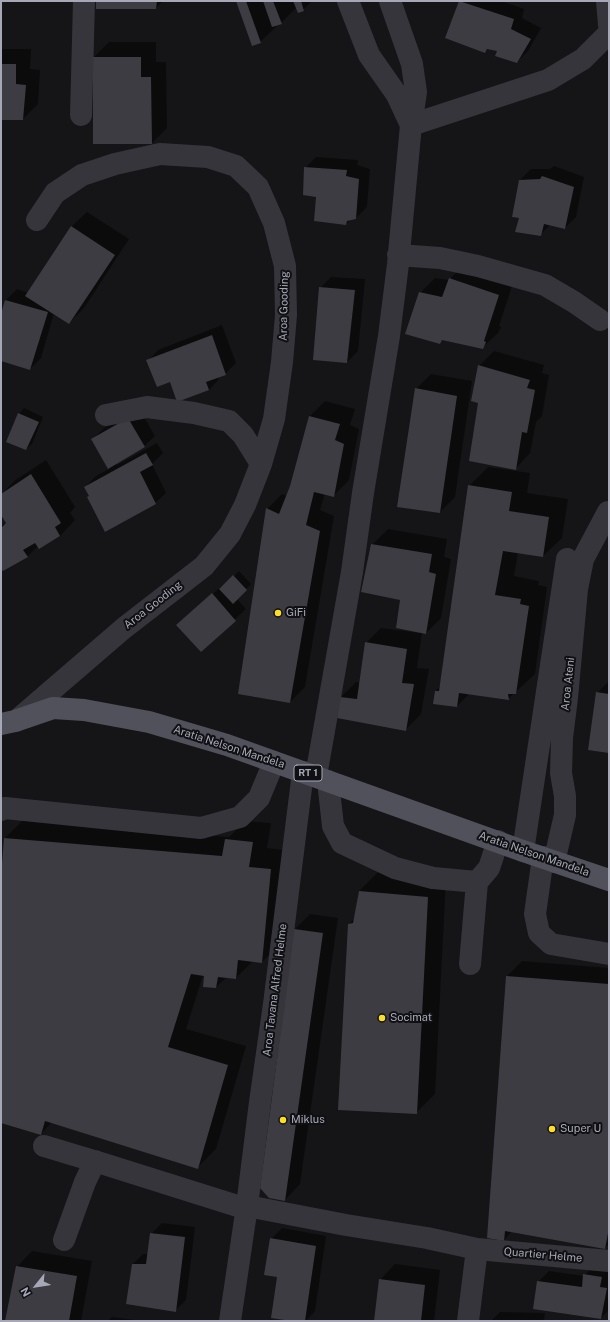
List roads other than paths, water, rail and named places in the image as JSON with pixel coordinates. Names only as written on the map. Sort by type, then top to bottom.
[{"type":"main road","name":"Aratia Nelson Mandela","points":[[8,723],[53,708],[84,710],[150,722],[227,745],[540,857],[609,880]]},
{"type":"street","points":[[81,115],[84,1]]},
{"type":"street","points":[[348,1],[369,55],[396,95],[411,125]]},
{"type":"street","points":[[390,1],[412,64],[416,92],[411,125],[389,336],[363,493],[352,572],[315,776],[333,826],[342,843],[394,868],[433,878],[477,882]]},
{"type":"street","points":[[607,1],[609,25]]},
{"type":"street","points":[[411,125],[548,80],[583,59],[609,33]]},
{"type":"street","name":"Aroa Gooding","points":[[8,723],[124,628],[204,566],[230,534],[245,505],[261,464],[274,419],[282,362],[286,315],[285,266],[274,223],[258,188],[236,166],[208,157],[160,154],[116,164],[82,175],[55,193],[37,220]]},
{"type":"street","points":[[398,255],[440,258],[478,266],[545,285],[574,302],[600,320]]},
{"type":"street","points":[[106,414],[147,407],[194,413],[229,421],[243,435],[261,464]]},
{"type":"street","name":"Aroa Ateni","points":[[540,857],[565,815],[565,796],[561,773],[562,738],[577,589],[583,559],[608,512]]},
{"type":"street","points":[[567,558],[535,914],[539,933],[550,944],[609,954]]},
{"type":"street","points":[[1,810],[5,808],[201,828],[240,817],[258,798],[274,762]]},
{"type":"street","name":"Aroa Tavana Alfred Helme","points":[[230,1321],[247,1208],[274,1004],[315,776]]},
{"type":"street","points":[[470,964],[477,882],[489,868],[498,842]]},
{"type":"street","points":[[44,1146],[247,1208]]},
{"type":"street","points":[[64,1240],[85,1182],[95,1161]]},
{"type":"street","name":"Quartier Helme","points":[[247,1208],[427,1238],[477,1249],[609,1261]]},
{"type":"street","points":[[468,1321],[477,1249]]},
{"type":"place","name":"GiFi","points":[[278,613]]},
{"type":"place","name":"Socimat","points":[[382,1018]]},
{"type":"place","name":"Miklus","points":[[283,1120]]},
{"type":"place","name":"Super U","points":[[552,1129]]}]
